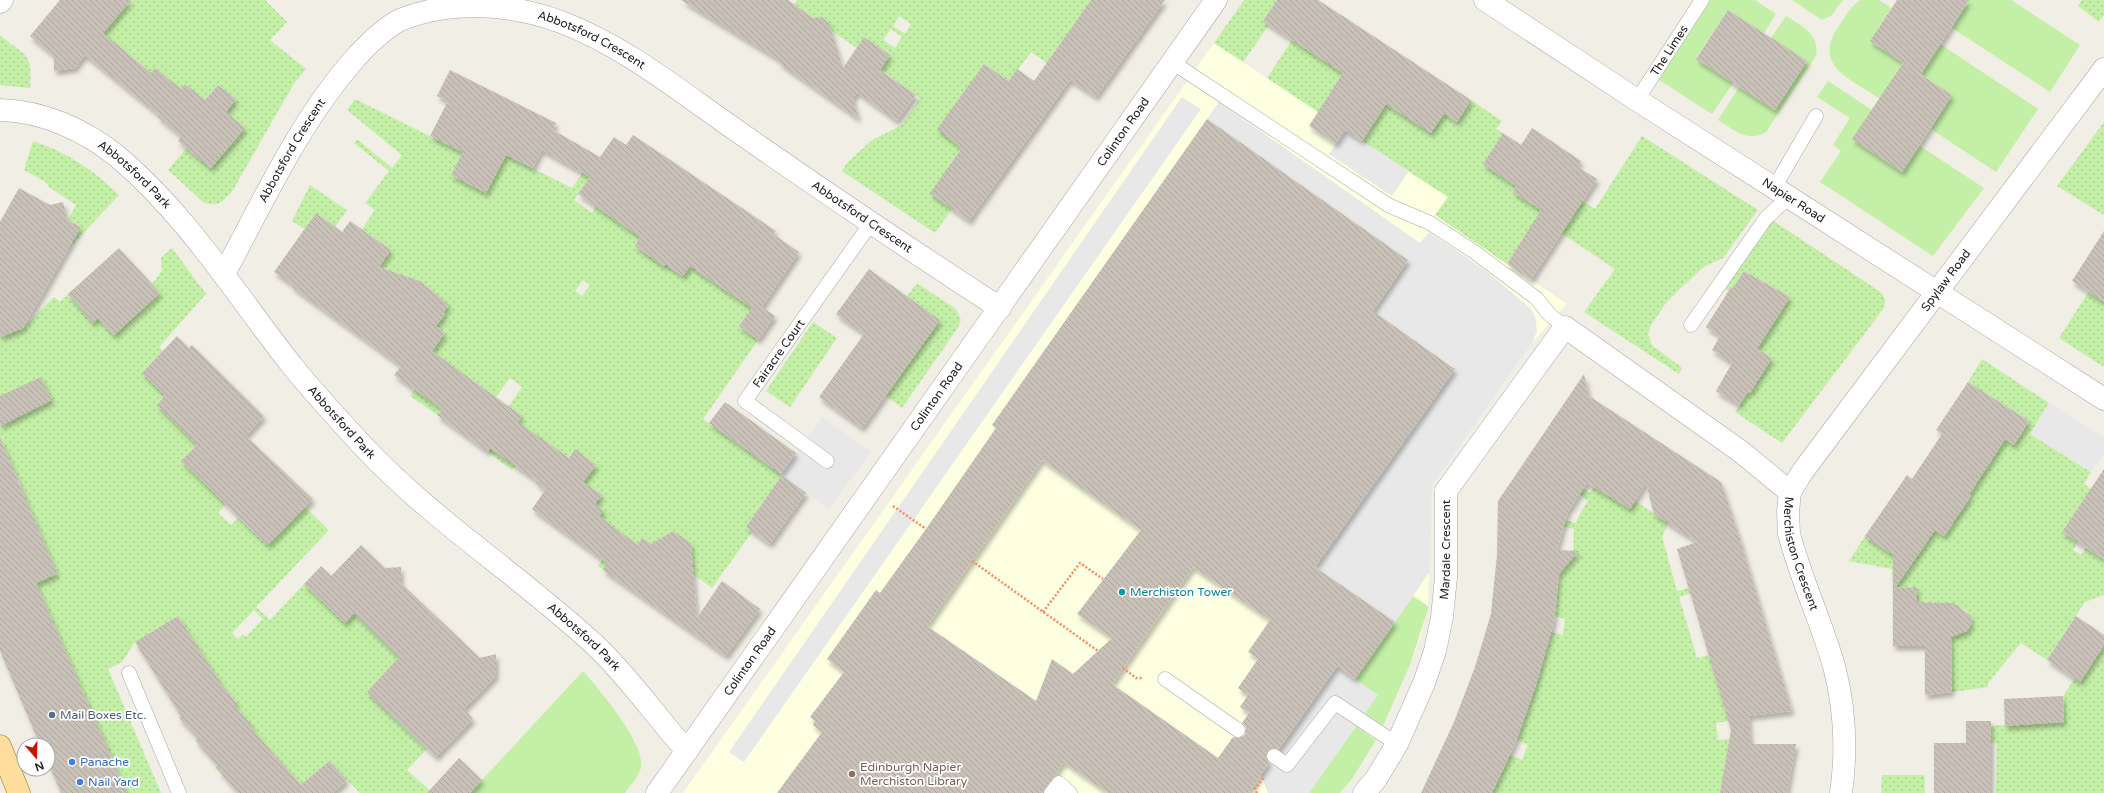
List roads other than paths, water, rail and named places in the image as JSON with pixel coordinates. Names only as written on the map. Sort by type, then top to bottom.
[{"type":"main road","points":[[0,746],[19,793]]},
{"type":"street","name":"Colinton Road","points":[[657,793],[1216,0]]},
{"type":"street","name":"Napier Road","points":[[1485,0],[1637,100],[2104,399]]},
{"type":"street","name":"Abbotsford Crescent","points":[[224,274],[294,143],[330,88],[360,54],[383,32],[398,21],[427,10],[464,3],[517,8],[564,23],[611,46],[871,223],[1000,308]]},
{"type":"street","name":"Spylaw Road","points":[[1790,492],[1803,471],[1938,294],[2104,69]]},
{"type":"street","name":"Abbotsford Park","points":[[0,110],[38,115],[69,126],[99,143],[118,157],[159,196],[224,274],[293,367],[364,447],[405,488],[597,648],[687,751]]},
{"type":"street","name":"Merchiston Crescent","points":[[1565,327],[1740,451],[1790,492],[1788,512],[1789,534],[1834,667],[1842,709],[1845,740],[1841,793]]},
{"type":"street","name":"Mardale Crescent","points":[[1364,793],[1376,779],[1397,744],[1424,683],[1435,651],[1446,577],[1446,491],[1565,327]]},
{"type":"lane","name":"The Limes","points":[[1637,100],[1702,0]]},
{"type":"lane","points":[[1172,62],[1223,98],[1388,205],[1430,224],[1473,251],[1536,298],[1550,315],[1565,327]]},
{"type":"lane","points":[[1691,325],[1766,218],[1781,192],[1816,116]]},
{"type":"lane","name":"Fairacre Court","points":[[827,461],[745,401],[871,223]]},
{"type":"lane","points":[[129,673],[179,793]]},
{"type":"lane","points":[[1165,679],[1238,730]]},
{"type":"lane","points":[[1274,756],[1287,765],[1335,703],[1397,744]]},
{"type":"lane","points":[[1051,793],[1059,783],[1070,793]]},
{"type":"place","name":"Merchiston Tower","points":[[1122,592]]},
{"type":"place","name":"Mail Boxes Etc.","points":[[52,715]]},
{"type":"place","name":"Panache","points":[[72,762]]},
{"type":"place","name":"Edinburgh Napier Merchiston Library","points":[[852,774]]},
{"type":"place","name":"Nail Yard","points":[[80,782]]}]
